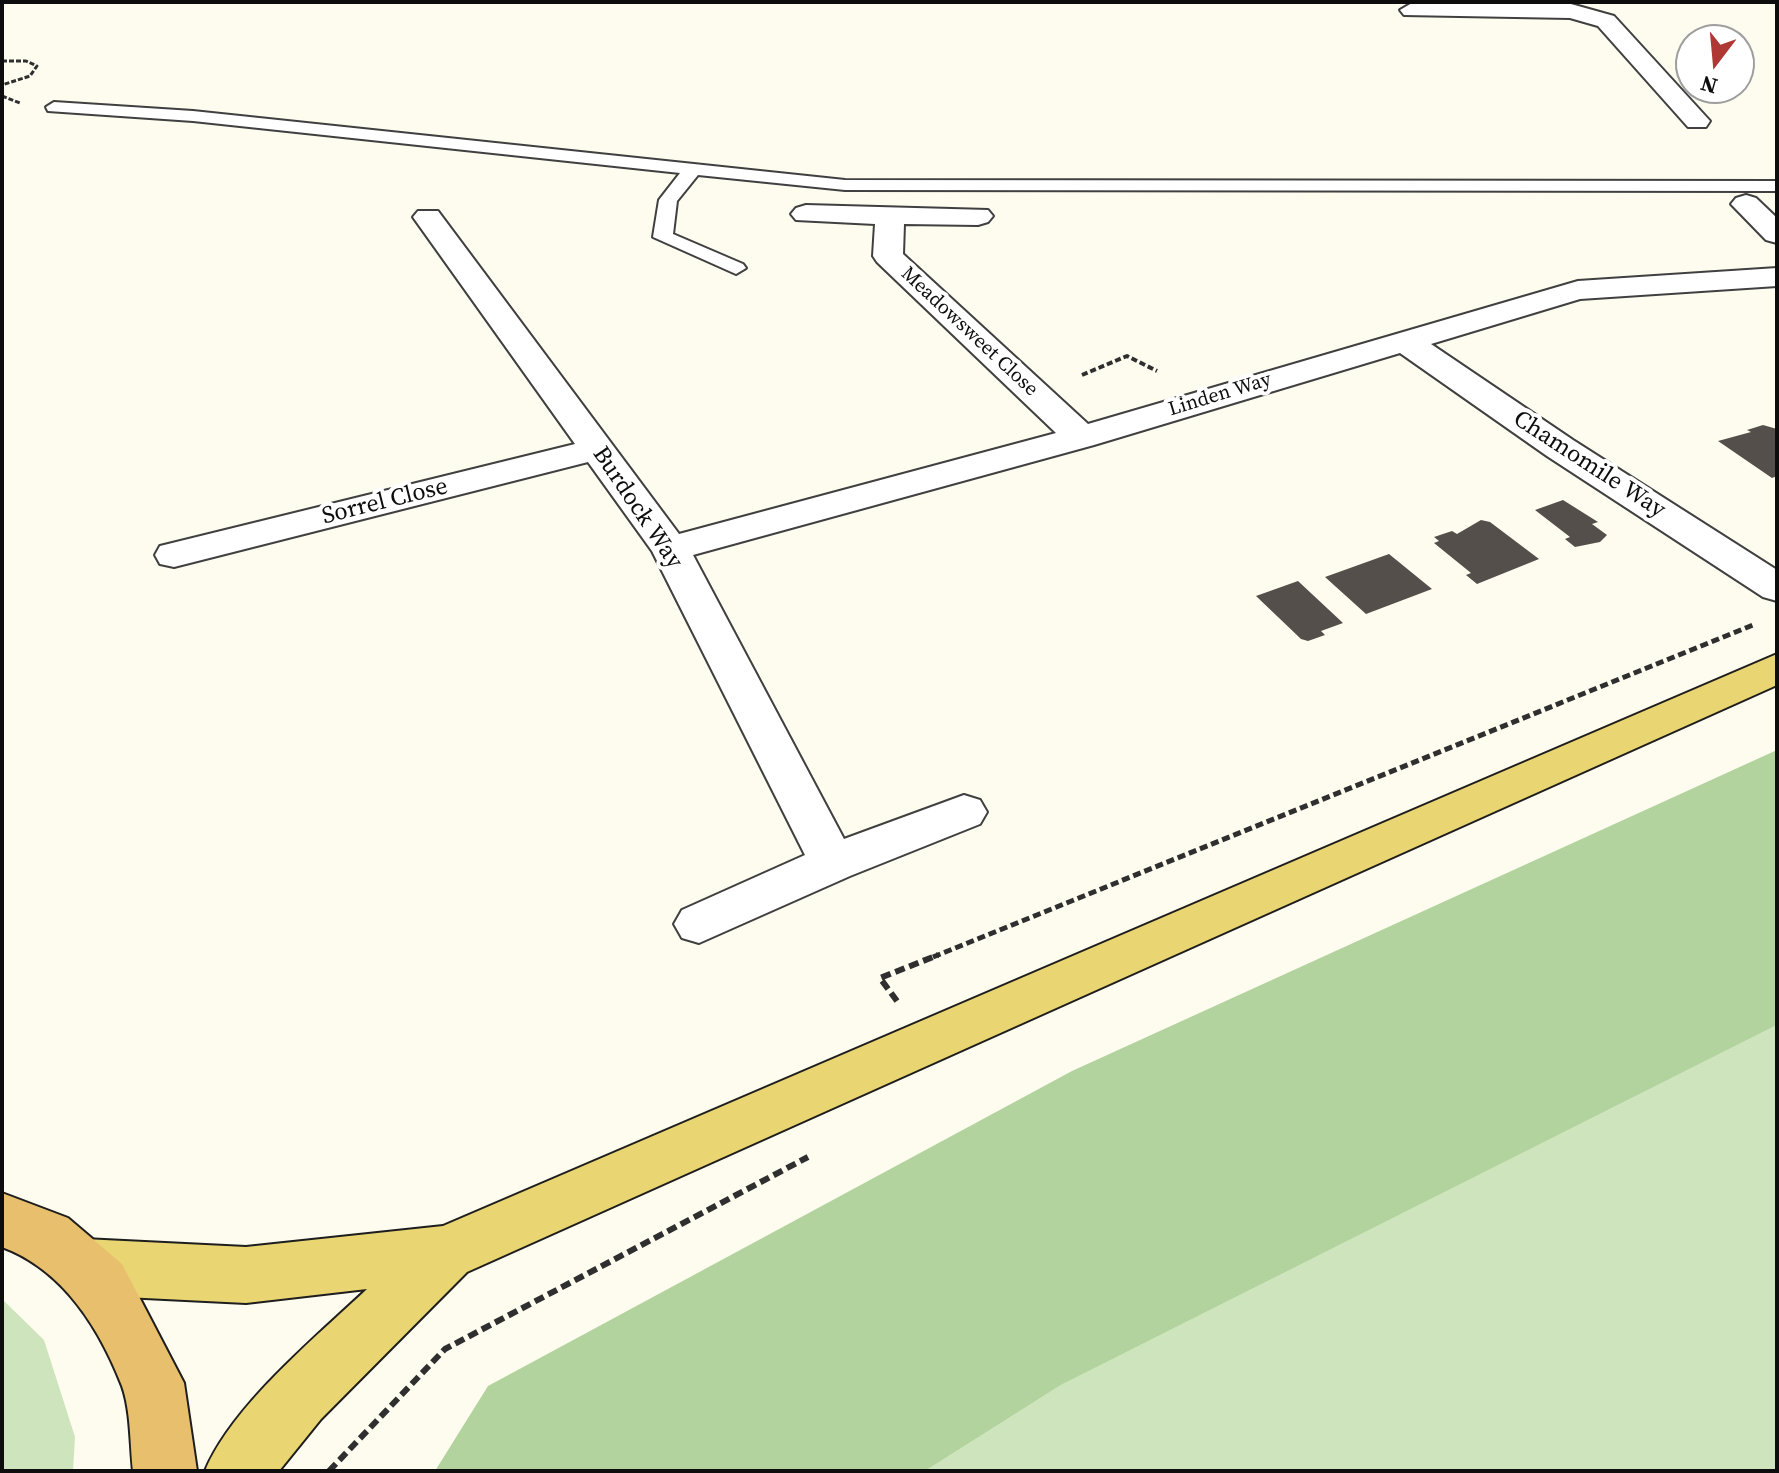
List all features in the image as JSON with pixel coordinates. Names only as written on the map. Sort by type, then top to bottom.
[{"type":"highway","points":[[2,1220],[48,1237],[101,1284],[153,1383],[165,1471]]},
{"type":"main road","points":[[84,1267],[246,1275],[446,1253],[1777,668]]},
{"type":"main road","points":[[237,1471],[299,1397],[446,1253]]},
{"type":"street","points":[[1410,6],[1427,32]]},
{"type":"street","points":[[1410,6],[1571,11],[1606,21],[1697,121]]},
{"type":"street","points":[[1746,204],[1777,234]]},
{"type":"street","points":[[806,214],[978,216]]},
{"type":"street","name":"Meadowsweet Close","points":[[890,215],[888,256],[1081,437]]},
{"type":"street","name":"Burdock Way","points":[[428,217],[670,549],[833,863]]},
{"type":"street","name":"Linden Way","points":[[670,549],[1081,437],[1578,290],[1777,277]]},
{"type":"street","name":"Chamomile Way","points":[[1403,340],[1560,448],[1777,588]]},
{"type":"street","name":"Sorrel Close","points":[[174,555],[597,449]]},
{"type":"street","points":[[699,924],[833,863],[964,812]]},
{"type":"lane","points":[[54,107],[193,116],[845,185],[1777,186]]},
{"type":"lane","points":[[693,169],[668,200],[663,237],[736,268]]},
{"type":"path","points":[[2,61],[26,61],[37,66],[30,76],[2,85]]},
{"type":"path","points":[[1028,388],[1058,376],[1080,376],[1120,355],[1135,356],[1195,402]]},
{"type":"green space","points":[[1777,750],[1777,1025],[1061,1385],[925,1471],[435,1471],[488,1386],[1072,1071]]},
{"type":"green space","points":[[1777,1025],[1777,1471],[925,1471],[1061,1385]]},
{"type":"green space","points":[[2,1299],[44,1340],[75,1437],[73,1471],[2,1471]]},
{"type":"building","points":[[1763,425],[1777,429],[1777,476],[1772,478],[1718,441],[1751,432],[1747,430]]},
{"type":"building","points":[[1563,500],[1598,522],[1592,524],[1607,535],[1600,542],[1575,547],[1565,539],[1570,537],[1535,510]]},
{"type":"building","points":[[1481,520],[1490,522],[1539,559],[1477,584],[1466,575],[1471,573],[1434,543],[1439,541],[1434,537],[1452,531],[1457,534]]},
{"type":"building","points":[[1389,554],[1432,589],[1366,614],[1325,577]]},
{"type":"building","points":[[1298,581],[1343,623],[1321,631],[1325,635],[1308,641],[1301,639],[1256,596]]}]
